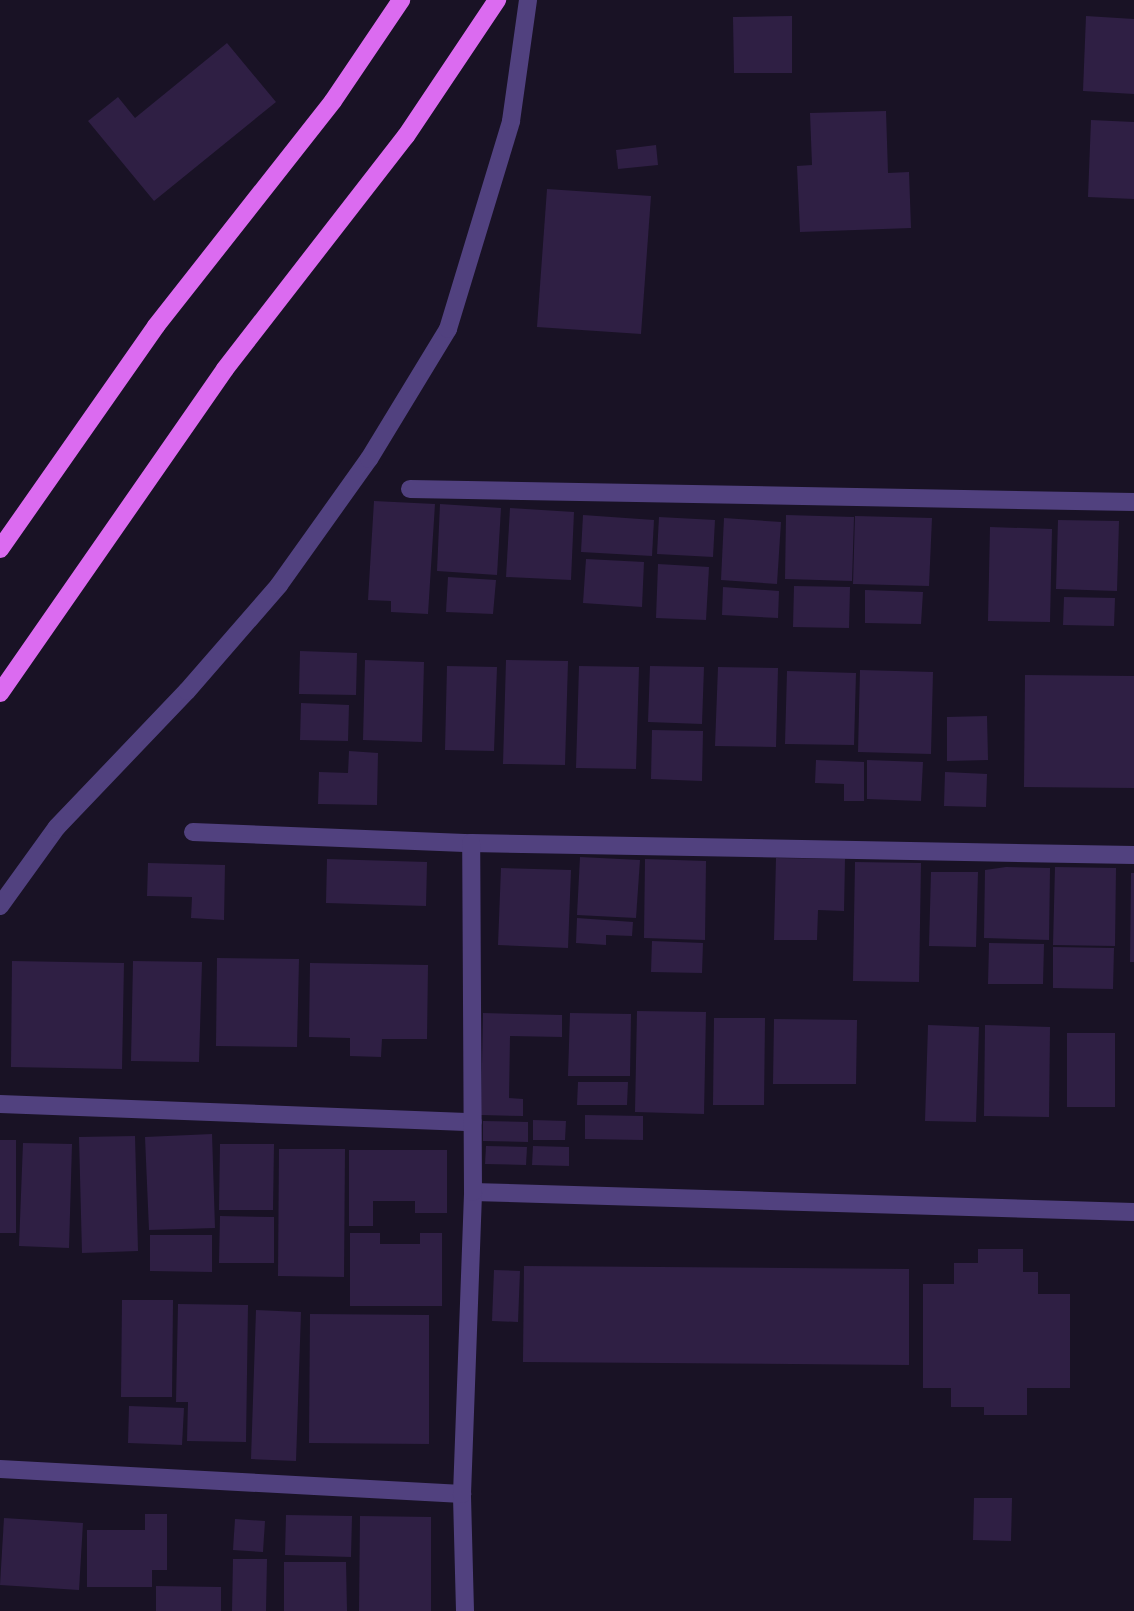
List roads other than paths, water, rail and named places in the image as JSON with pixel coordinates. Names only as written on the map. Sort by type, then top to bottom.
[{"type":"main road","points":[[0,549],[156,326],[333,101],[401,0]]},
{"type":"main road","points":[[0,693],[225,369],[405,136],[497,0]]},
{"type":"street","points":[[0,906],[57,827],[187,691],[279,585],[369,459],[448,329],[512,121],[528,0]]},
{"type":"street","points":[[410,489],[1134,502]]},
{"type":"street","points":[[192,832],[471,843],[1134,855]]},
{"type":"street","points":[[465,1611],[462,1494],[473,1192],[471,843]]},
{"type":"street","points":[[0,1104],[473,1122]]},
{"type":"street","points":[[473,1192],[1134,1212]]},
{"type":"street","points":[[0,1469],[462,1494]]}]
